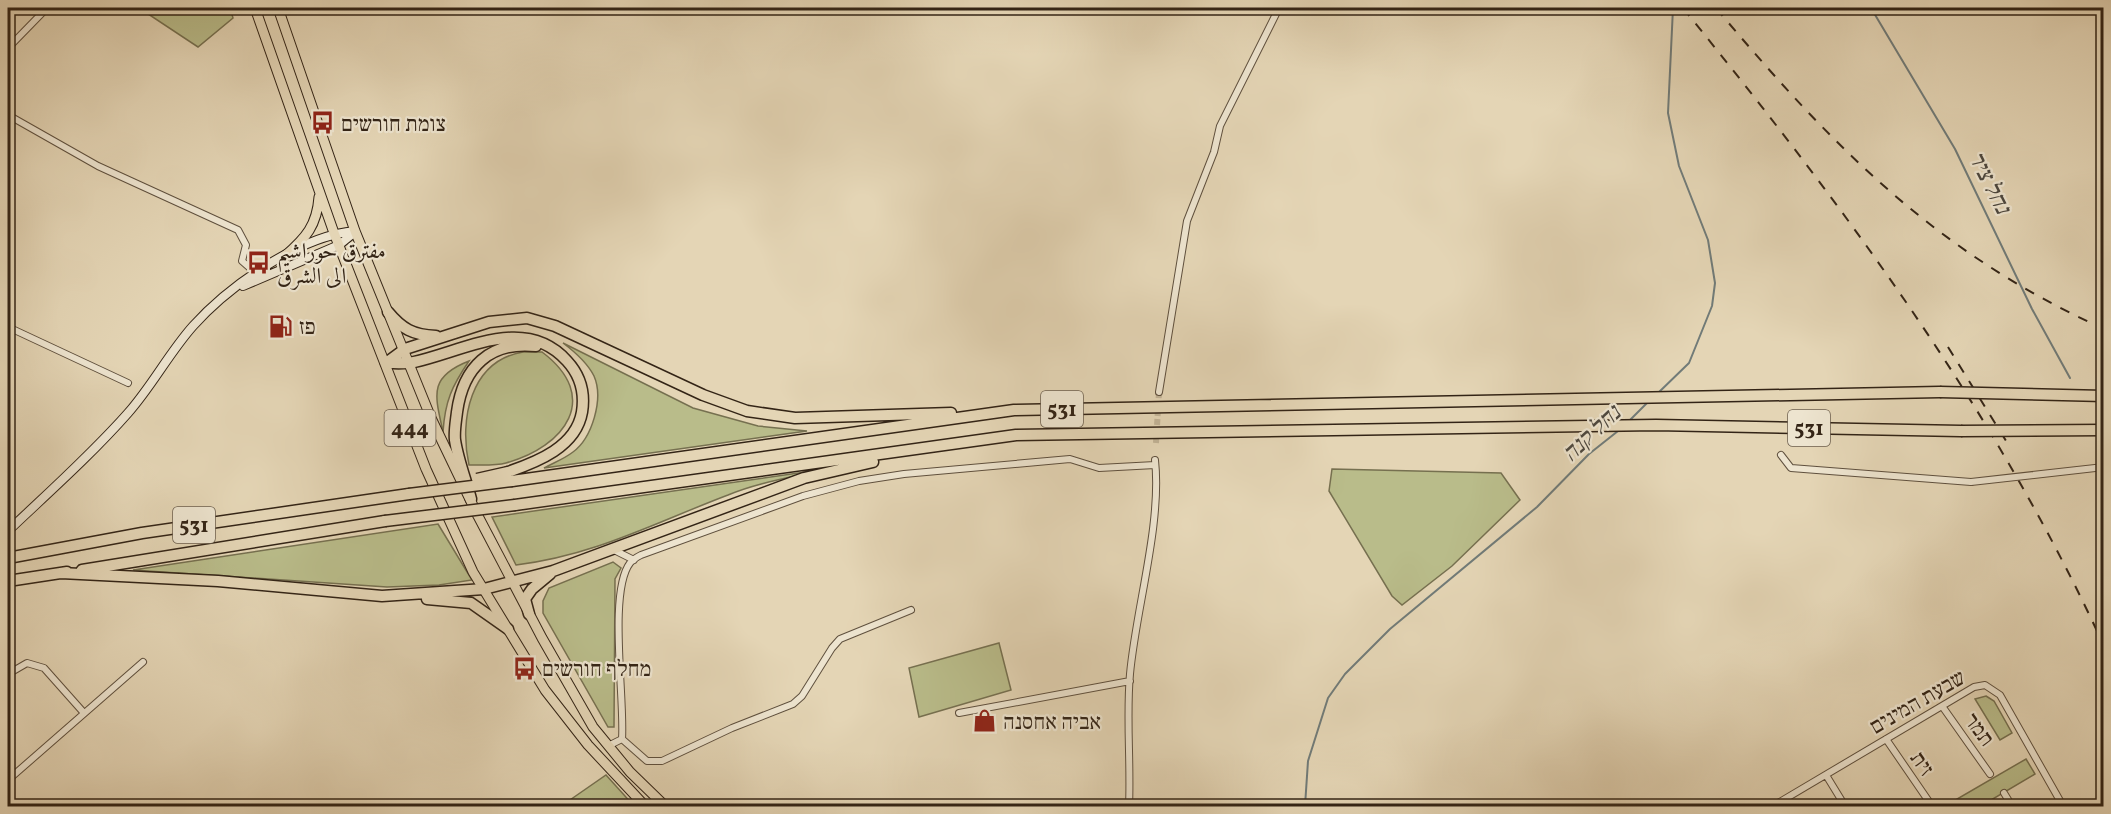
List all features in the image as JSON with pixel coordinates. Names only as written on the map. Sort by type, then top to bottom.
[{"type":"highway","points":[[388,312],[400,327],[411,333],[445,337]]},
{"type":"highway","points":[[386,363],[405,349],[489,322],[514,318],[540,321],[723,403],[747,411],[795,418],[1014,410]]},
{"type":"highway","points":[[386,363],[411,363],[497,339],[515,337],[533,338],[561,354],[573,367],[581,385],[583,403],[581,419],[573,432],[546,457],[510,477]]},
{"type":"highway","points":[[471,499],[454,438],[459,400],[468,376],[489,355],[512,345],[536,346],[561,354]]},
{"type":"highway","name":"531","points":[[8,558],[142,533],[510,477],[1014,410],[1940,392],[2103,396]]},
{"type":"highway","name":"531","points":[[8,581],[385,522],[1016,435],[1588,425],[2103,430]]},
{"type":"highway","points":[[382,596],[484,589],[512,582],[553,571],[804,478],[879,460],[1016,435]]},
{"type":"highway","points":[[529,614],[525,599],[532,589],[553,571]]},
{"type":"highway","points":[[61,573],[218,581],[471,603],[508,629]]},
{"type":"main road","name":"444","points":[[255,8],[334,233],[426,469],[484,589],[545,690],[581,736],[645,807]]},
{"type":"main road","name":"444","points":[[278,8],[355,231],[411,363],[431,418],[512,582],[593,727],[665,807]]},
{"type":"main road","points":[[259,276],[303,241],[316,220],[319,192]]},
{"type":"main road","points":[[285,256],[334,233],[355,231]]},
{"type":"main road","points":[[8,531],[129,412],[193,326],[234,289],[259,276],[339,245],[355,231]]},
{"type":"street","points":[[8,48],[47,8]]},
{"type":"street","points":[[1159,392],[1187,221],[1214,152],[1221,126],[1279,8]]},
{"type":"street","points":[[8,115],[98,166],[238,230],[246,244],[242,261],[259,276]]},
{"type":"street","points":[[8,327],[128,383]]},
{"type":"street","points":[[1781,455],[1791,468],[1971,482],[2103,466]]},
{"type":"street","points":[[911,610],[840,639],[802,696],[793,704],[732,728],[662,760],[647,761],[622,739],[620,602],[623,578],[634,560],[803,496],[859,481],[924,472],[1070,459],[1099,468],[1155,462],[1154,511],[1130,681],[1129,807]]},
{"type":"street","points":[[613,549],[634,560]]},
{"type":"street","points":[[8,780],[143,662]]},
{"type":"street","points":[[8,674],[27,663],[44,668],[84,713]]},
{"type":"street","points":[[959,713],[1130,681]]},
{"type":"street","name":"שבעת המינים","points":[[1773,807],[1974,687],[1985,685],[1995,690],[2063,807]]},
{"type":"street","name":"תמר","points":[[1942,706],[1990,774]]},
{"type":"street","points":[[608,746],[622,739]]},
{"type":"street","name":"זית","points":[[1886,739],[1932,807]]},
{"type":"street","points":[[1826,775],[1845,807]]},
{"type":"street","points":[[2004,793],[2012,807]]},
{"type":"green space","points":[[139,8],[230,8],[233,18],[198,47]]},
{"type":"green space","points":[[563,343],[693,408],[758,426],[807,431],[544,468],[566,457],[580,446],[591,428],[597,406],[597,385],[594,376],[584,362]]},
{"type":"green space","points":[[523,352],[542,352],[560,369],[570,386],[573,403],[569,418],[559,433],[545,445],[527,455],[502,464],[469,465],[466,430],[472,395],[480,380],[491,367],[505,358]]},
{"type":"green space","points":[[469,361],[450,394],[443,432],[438,408],[438,389],[447,374]]},
{"type":"green space","points":[[826,469],[740,490],[599,546],[516,565],[492,517]]},
{"type":"green space","points":[[1332,469],[1501,473],[1520,500],[1452,566],[1402,605],[1392,596],[1329,491]]},
{"type":"green space","points":[[438,524],[472,580],[439,585],[387,587],[133,570]]},
{"type":"green space","points":[[613,562],[621,568],[615,579],[614,727],[608,727],[543,613],[543,601],[549,588]]},
{"type":"green space","points":[[999,643],[1011,690],[919,717],[909,668]]},
{"type":"green space","points":[[1986,696],[1994,701],[2012,733],[2000,740],[1975,699]]},
{"type":"green space","points":[[2026,759],[2035,774],[1981,806],[1945,806]]},
{"type":"green space","points":[[606,775],[634,806],[571,806],[567,802]]},
{"type":"waterway","name":"נחל קנה","points":[[1657,394],[1689,363],[1712,306],[1715,283],[1708,240],[1679,166],[1668,113],[1673,8]]},
{"type":"waterway","name":"נחל ציר","points":[[1871,8],[1955,149],[2032,309],[2070,378]]},
{"type":"waterway","name":"נחל קנה","points":[[1629,421],[1648,402]]},
{"type":"waterway","name":"נחל קנה","points":[[1305,806],[1308,761],[1328,698],[1345,674],[1390,629],[1537,507],[1589,454],[1618,431]]},
{"type":"tunnel","points":[[1156,443],[1159,392]]},
{"type":"railway","points":[[1683,8],[1802,159],[1914,314],[1966,393],[2015,475],[2061,559],[2104,646]]},
{"type":"railway","points":[[1716,8],[1802,106],[1890,192],[1989,266],[2044,299],[2104,329]]},
{"type":"railway","points":[[1948,347],[2011,449]]},
{"type":"place","name":"צומת חורשים","points":[[323,123]]},
{"type":"place","name":"مفترق حوراشيم الى الشرق","points":[[259,263]]},
{"type":"place","name":"פז","points":[[281,326]]},
{"type":"place","name":"מחלף חורשים","points":[[524,668]]},
{"type":"place","name":"אביה אחסנה","points":[[985,721]]}]
